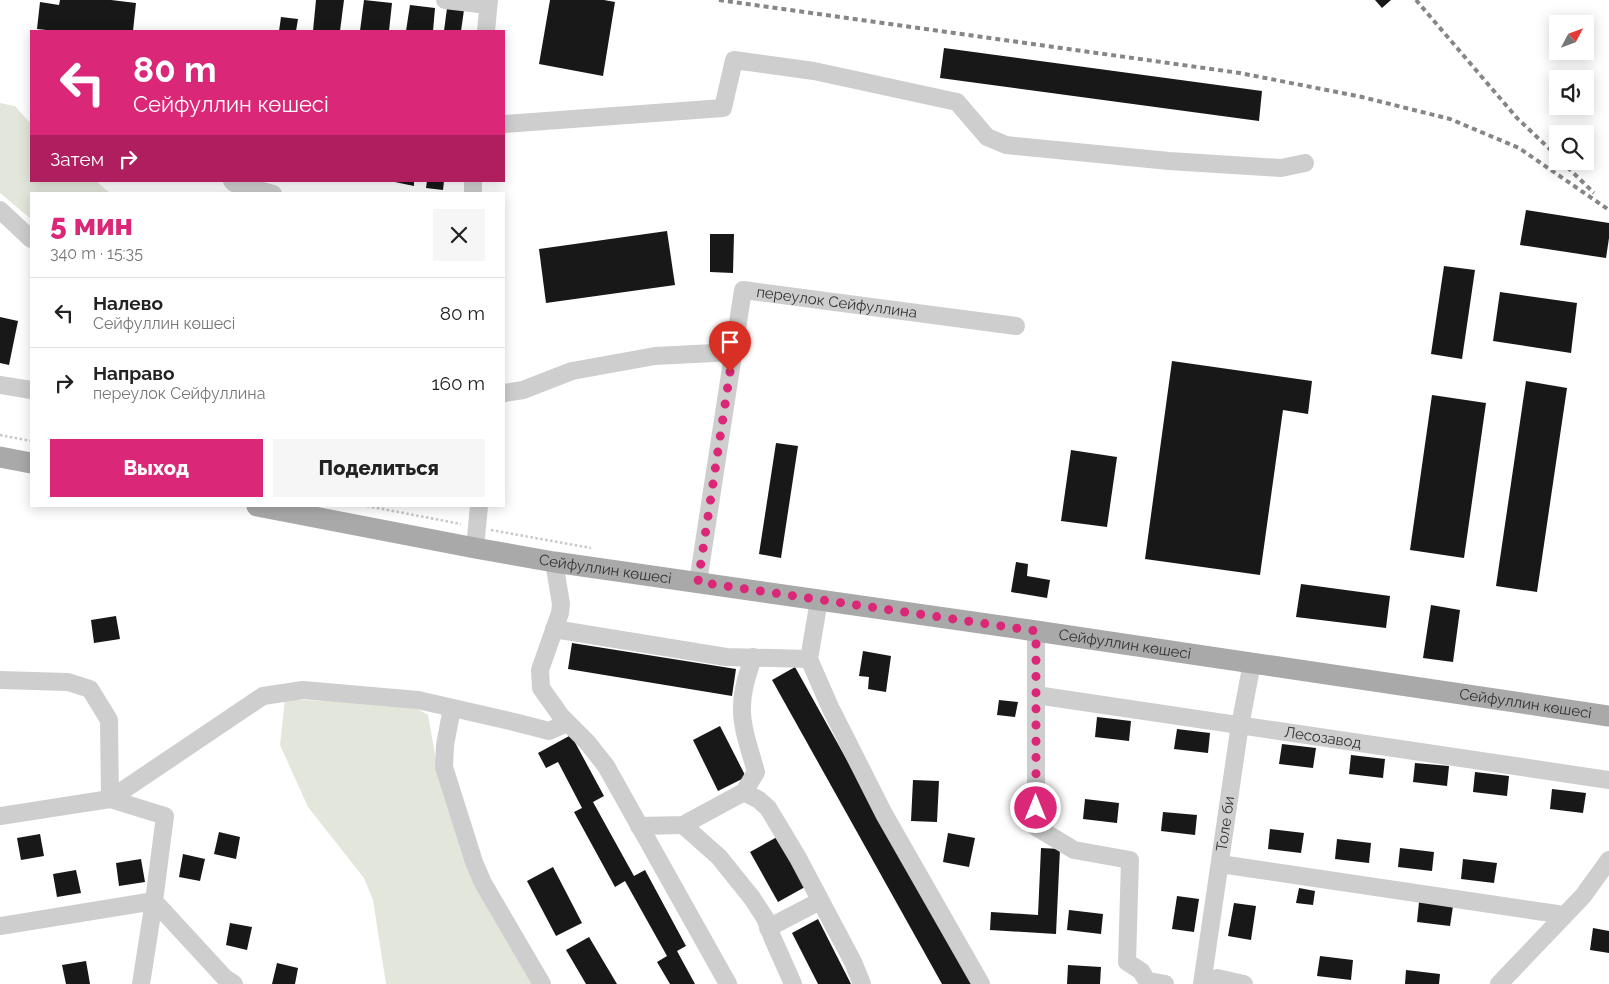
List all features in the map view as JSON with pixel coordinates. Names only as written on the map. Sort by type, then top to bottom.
[{"type":"main road","points":[[0,457],[30,463]]},
{"type":"main road","name":"Сейфуллин көшесі","points":[[262,507],[554,562],[1609,716]]},
{"type":"street","points":[[445,0],[489,2],[486,30]]},
{"type":"street","points":[[505,124],[723,108],[734,60],[814,71],[957,102],[987,137],[1006,145],[1168,161],[1281,168],[1305,163]]},
{"type":"street","points":[[234,182],[265,192]]},
{"type":"street","points":[[0,210],[30,238]]},
{"type":"street","name":"переулок Сейфуллина","points":[[698,582],[743,290],[1016,326]]},
{"type":"street","points":[[505,393],[523,390],[572,371],[656,356],[734,352]]},
{"type":"street","points":[[0,385],[30,390]]},
{"type":"street","points":[[476,548],[478,507]]},
{"type":"street","points":[[554,562],[561,604],[560,613],[540,670],[541,688],[567,723],[587,742],[606,766],[728,984]]},
{"type":"street","points":[[819,600],[809,659],[830,707],[884,814],[981,984]]},
{"type":"street","points":[[554,629],[726,657],[809,659]]},
{"type":"street","points":[[1036,631],[1036,827],[1074,850],[1130,860],[1127,962],[1141,972],[1147,981],[1165,984]]},
{"type":"street","points":[[639,826],[683,825],[744,792],[756,772],[747,741],[741,708],[745,683],[753,657]]},
{"type":"street","name":"Толе би","points":[[1202,984],[1240,726],[1252,663]]},
{"type":"street","points":[[0,680],[68,682],[90,689],[109,720],[110,799]]},
{"type":"street","points":[[0,816],[110,799],[263,696],[303,690],[418,700],[549,731],[567,723]]},
{"type":"street","name":"Лесозавод","points":[[1036,695],[1609,780]]},
{"type":"street","points":[[452,708],[445,745],[444,767],[474,862],[483,883],[542,984]]},
{"type":"street","points":[[744,792],[759,800],[768,808],[798,858],[853,962],[862,984]]},
{"type":"street","points":[[110,799],[165,816],[141,984]]},
{"type":"street","points":[[683,825],[718,857],[752,898],[765,918],[793,984]]},
{"type":"street","points":[[1499,984],[1583,896],[1609,860]]},
{"type":"street","points":[[1220,864],[1564,915]]},
{"type":"street","points":[[0,926],[154,901]]},
{"type":"street","points":[[154,901],[225,978],[234,984]]},
{"type":"street","points":[[768,928],[820,901]]},
{"type":"street","points":[[1209,984],[1217,978],[1244,984]]},
{"type":"path","points":[[0,435],[30,442]]},
{"type":"shaded area","points":[[0,103],[15,106],[30,123],[30,182],[97,182],[109,192],[30,192],[30,218],[0,193]]},
{"type":"shaded area","points":[[285,699],[411,705],[428,715],[440,782],[534,984],[386,984],[373,900],[364,878],[308,807],[280,745]]},
{"type":"building","points":[[60,0],[111,0],[136,3],[133,30],[37,29],[40,2],[59,5]]},
{"type":"building","points":[[316,0],[344,0],[340,30],[313,30]]},
{"type":"building","points":[[364,0],[392,3],[389,30],[360,30]]},
{"type":"building","points":[[550,0],[604,0],[615,2],[603,76],[539,64]]},
{"type":"building","points":[[1375,0],[1391,0],[1382,8]]},
{"type":"building","points":[[410,5],[435,8],[433,30],[406,30]]},
{"type":"building","points":[[447,8],[464,10],[461,30],[444,30]]},
{"type":"building","points":[[281,17],[298,19],[296,30],[279,30]]},
{"type":"building","points":[[944,48],[1262,91],[1259,121],[940,78]]},
{"type":"building","points":[[395,182],[414,182],[414,186]]},
{"type":"building","points":[[427,182],[444,182],[443,190],[426,188]]},
{"type":"building","points":[[1526,210],[1609,223],[1606,258],[1520,245]]},
{"type":"building","points":[[667,231],[675,285],[546,303],[539,249]]},
{"type":"building","points":[[710,234],[734,234],[733,273],[710,272]]},
{"type":"building","points":[[1444,266],[1475,270],[1462,359],[1431,354]]},
{"type":"building","points":[[1500,292],[1577,303],[1571,353],[1493,341]]},
{"type":"building","points":[[0,317],[18,321],[9,365],[0,363]]},
{"type":"building","points":[[1172,361],[1312,381],[1308,414],[1283,410],[1260,575],[1145,559]]},
{"type":"building","points":[[1526,381],[1567,388],[1537,592],[1496,586]]},
{"type":"building","points":[[1432,395],[1486,403],[1464,558],[1410,550]]},
{"type":"building","points":[[776,443],[798,446],[781,558],[759,554]]},
{"type":"building","points":[[1071,450],[1117,457],[1107,527],[1061,521]]},
{"type":"building","points":[[1016,562],[1028,564],[1027,576],[1050,580],[1047,598],[1011,592]]},
{"type":"building","points":[[1301,584],[1390,596],[1386,628],[1296,617]]},
{"type":"building","points":[[1431,605],[1460,610],[1453,662],[1423,658]]},
{"type":"building","points":[[116,616],[120,639],[94,643],[91,620]]},
{"type":"building","points":[[572,643],[736,669],[732,696],[568,669]]},
{"type":"building","points":[[863,651],[891,656],[886,692],[868,689],[869,677],[859,676]]},
{"type":"building","points":[[795,667],[972,984],[942,984],[772,680]]},
{"type":"building","points":[[999,700],[1018,702],[1015,717],[997,715]]},
{"type":"building","points":[[1097,717],[1131,721],[1129,741],[1095,737]]},
{"type":"building","points":[[720,726],[746,777],[718,791],[693,740]]},
{"type":"building","points":[[1177,729],[1210,733],[1208,753],[1174,749]]},
{"type":"building","points":[[571,735],[604,796],[593,802],[634,876],[645,870],[686,946],[677,951],[695,984],[670,984],[657,962],[667,956],[625,881],[615,887],[574,812],[582,808],[558,762],[546,768],[538,753]]},
{"type":"building","points":[[1282,744],[1316,748],[1313,768],[1279,764]]},
{"type":"building","points":[[1351,755],[1385,759],[1383,778],[1349,774]]},
{"type":"building","points":[[1415,763],[1449,766],[1447,786],[1413,782]]},
{"type":"building","points":[[1475,772],[1509,776],[1507,796],[1473,792]]},
{"type":"building","points":[[913,780],[939,781],[937,822],[911,821]]},
{"type":"building","points":[[1552,789],[1586,793],[1583,813],[1550,809]]},
{"type":"building","points":[[1085,799],[1119,803],[1117,823],[1083,819]]},
{"type":"building","points":[[1163,812],[1197,815],[1195,835],[1161,831]]},
{"type":"building","points":[[1270,829],[1304,833],[1301,853],[1268,849]]},
{"type":"building","points":[[219,832],[240,837],[236,859],[214,854]]},
{"type":"building","points":[[948,833],[975,838],[969,867],[943,862]]},
{"type":"building","points":[[40,834],[44,856],[21,860],[17,838]]},
{"type":"building","points":[[777,837],[805,887],[778,902],[750,852]]},
{"type":"building","points":[[1337,839],[1371,843],[1369,863],[1335,859]]},
{"type":"building","points":[[1041,848],[1060,849],[1056,934],[990,930],[991,912],[1038,915]]},
{"type":"building","points":[[1400,848],[1434,852],[1432,871],[1398,867]]},
{"type":"building","points":[[183,854],[205,859],[200,881],[179,877]]},
{"type":"building","points":[[141,859],[145,882],[119,886],[116,863]]},
{"type":"building","points":[[1463,859],[1497,863],[1494,883],[1461,879]]},
{"type":"building","points":[[553,867],[582,923],[556,936],[527,881]]},
{"type":"building","points":[[76,870],[81,893],[57,897],[53,874]]},
{"type":"building","points":[[1299,888],[1315,891],[1313,905],[1296,903]]},
{"type":"building","points":[[1177,896],[1199,899],[1194,932],[1172,929]]},
{"type":"building","points":[[1419,902],[1453,906],[1450,926],[1417,922]]},
{"type":"building","points":[[1234,903],[1256,906],[1251,940],[1228,936]]},
{"type":"building","points":[[1069,910],[1103,914],[1101,934],[1067,930]]},
{"type":"building","points":[[818,919],[851,984],[818,984],[792,933]]},
{"type":"building","points":[[230,923],[252,927],[247,950],[226,945]]},
{"type":"building","points":[[1593,928],[1609,931],[1609,953],[1590,950]]},
{"type":"building","points":[[589,937],[617,984],[586,984],[566,950]]},
{"type":"building","points":[[1320,956],[1353,960],[1351,980],[1317,976]]},
{"type":"building","points":[[86,961],[90,984],[66,984],[62,965]]},
{"type":"building","points":[[277,963],[298,968],[295,984],[272,984]]},
{"type":"building","points":[[1068,965],[1101,967],[1100,984],[1067,984]]},
{"type":"building","points":[[1406,970],[1440,974],[1439,984],[1405,984]]},
{"type":"railway","points":[[719,0],[1240,73],[1362,97],[1450,119],[1519,148],[1609,210]]},
{"type":"railway","points":[[1416,0],[1517,118],[1549,148]]},
{"type":"railway","points":[[1570,170],[1594,193]]},
{"type":"route","points":[[730,372],[698,582],[1036,631],[1036,808]]}]
